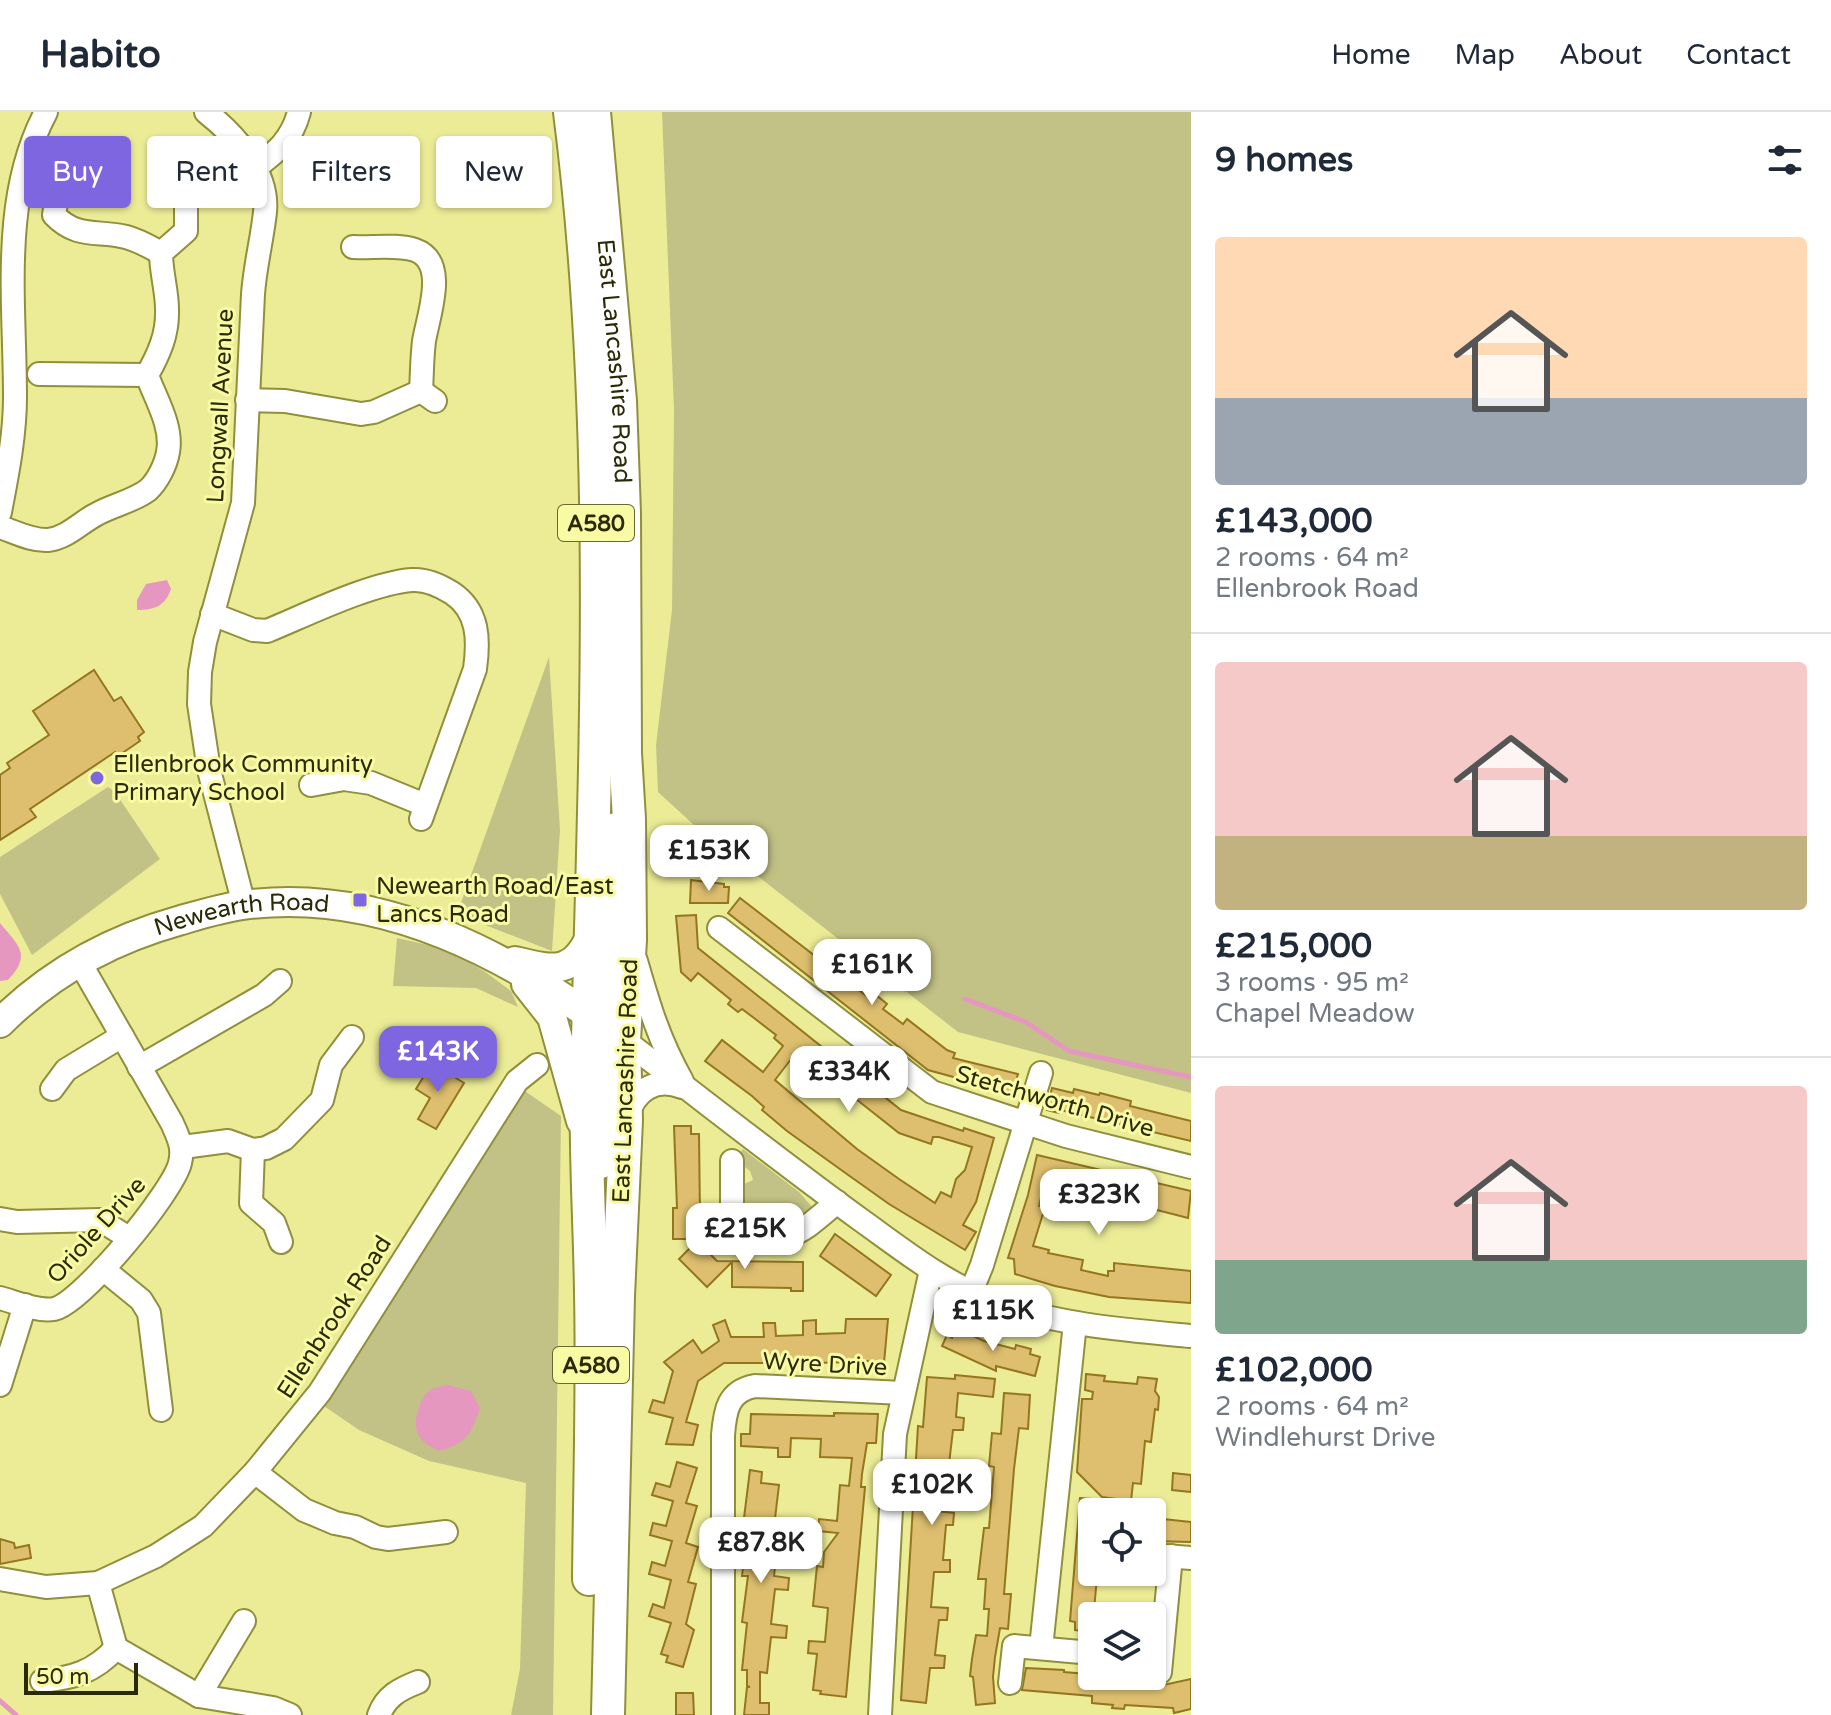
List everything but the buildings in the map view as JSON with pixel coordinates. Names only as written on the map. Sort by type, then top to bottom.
[{"type":"highway","name":"East Lancashire Road","points":[[570,112],[580,190],[595,431],[598,664],[588,1149],[591,1294],[586,1715]]},
{"type":"highway","name":"East Lancashire Road","points":[[594,112],[620,401],[624,513],[625,753],[629,819],[630,940],[624,1040],[626,1120],[618,1296],[608,1715]]},
{"type":"main road","points":[[590,1014],[606,1006],[609,997],[613,868],[625,753]]},
{"type":"main road","name":"Newearth Road","points":[[0,1023],[44,984],[79,961],[160,926],[244,905],[300,903],[384,913],[459,940],[491,954],[590,1014],[624,1040]]},
{"type":"main road","points":[[491,954],[539,967],[563,968],[580,956],[591,935]]},
{"type":"main road","points":[[491,954],[531,988],[552,1017],[588,1149]]},
{"type":"street","points":[[0,512],[12,441],[15,400],[4,291],[8,235],[19,166],[25,148],[46,112]]},
{"type":"street","name":"Longwall Avenue","points":[[206,112],[231,136]]},
{"type":"street","points":[[267,159],[286,142],[299,112]]},
{"type":"street","points":[[55,208],[54,215],[66,227],[125,237],[161,253]]},
{"type":"street","points":[[161,253],[186,231],[186,208]]},
{"type":"street","name":"Longwall Avenue","points":[[244,905],[202,730],[200,672],[212,614],[243,503],[255,261],[265,208]]},
{"type":"street","points":[[247,400],[285,401],[361,414],[428,396],[424,345],[433,300],[433,270],[428,259],[414,249],[380,256],[353,247]]},
{"type":"street","points":[[147,375],[160,352],[168,308],[161,253]]},
{"type":"street","points":[[53,379],[147,375]]},
{"type":"street","points":[[0,527],[31,538],[48,540],[74,530],[95,514],[147,490],[165,463],[169,446],[164,418],[147,375]]},
{"type":"street","points":[[212,614],[253,630],[267,631],[386,584],[415,579],[442,587],[463,600],[474,618],[478,647],[475,669],[423,812],[371,783],[344,779],[307,786]]},
{"type":"street","name":"Stetchworth Drive","points":[[719,928],[932,1092],[1026,1125],[1191,1167]]},
{"type":"street","points":[[630,940],[658,1034],[687,1089]]},
{"type":"street","points":[[79,961],[183,1147],[228,1141],[253,1150],[266,1148],[284,1139],[322,1100],[331,1065],[352,1037]]},
{"type":"street","points":[[139,1067],[264,995],[280,981]]},
{"type":"street","points":[[52,1089],[66,1070],[122,1036]]},
{"type":"street","points":[[591,1294],[602,1175],[604,1070],[607,1055],[614,1045],[624,1040],[837,1202],[931,1270],[971,1292],[1022,1310],[1075,1323],[1191,1336]]},
{"type":"street","name":"Ellenbrook Road","points":[[0,1579],[46,1587],[98,1583],[156,1556],[203,1526],[255,1472],[320,1392],[517,1081],[537,1065]]},
{"type":"street","points":[[971,1292],[1041,1073]]},
{"type":"street","points":[[626,1120],[630,1106],[643,1090],[662,1083],[687,1089]]},
{"type":"street","name":"Oriole Drive","points":[[0,1298],[51,1310],[68,1304],[103,1269],[170,1187],[180,1165],[183,1147]]},
{"type":"street","points":[[253,1150],[251,1203],[274,1223],[281,1242]]},
{"type":"street","points":[[732,1161],[732,1209],[742,1231],[777,1238],[798,1234],[837,1202]]},
{"type":"street","points":[[0,1219],[17,1222],[100,1220],[129,1238]]},
{"type":"street","points":[[103,1269],[149,1313],[164,1396]]},
{"type":"street","points":[[880,1715],[895,1434],[931,1270]]},
{"type":"street","points":[[0,1385],[25,1305]]},
{"type":"street","points":[[1041,1648],[1075,1323]]},
{"type":"street","name":"Wyre Drive","points":[[723,1715],[723,1435],[731,1401],[741,1388],[755,1386],[903,1393]]},
{"type":"street","points":[[255,1472],[304,1510],[335,1523],[355,1527],[376,1537],[434,1538]]},
{"type":"street","points":[[1165,1602],[1171,1556]]},
{"type":"street","points":[[98,1583],[116,1648],[199,1696],[227,1708],[273,1708],[290,1715]]},
{"type":"street","points":[[199,1696],[245,1621]]},
{"type":"street","points":[[1010,1683],[1014,1646],[1078,1652]]},
{"type":"street","points":[[42,1681],[69,1687],[116,1648]]},
{"type":"street","points":[[379,1715],[391,1688],[418,1682]]},
{"type":"green space","points":[[662,112],[1191,112],[1191,1093],[958,1032],[706,836],[658,792],[656,745],[672,610],[674,410]]},
{"type":"green space","points":[[549,657],[560,830],[552,951],[457,914]]},
{"type":"green space","points":[[108,787],[115,792],[160,859],[32,955],[0,894],[0,857]]},
{"type":"green space","points":[[397,938],[446,949],[511,991],[518,1007],[476,988],[393,986]]},
{"type":"green space","points":[[519,1087],[561,1116],[553,1715],[511,1715],[520,1669],[526,1483],[429,1461],[359,1430],[321,1404]]},
{"type":"green space","points":[[743,1149],[799,1192],[814,1209],[790,1230],[758,1226],[748,1218],[737,1187],[753,1180],[750,1171],[736,1160]]},
{"type":"shaded area","points":[[167,580],[171,589],[162,603],[154,608],[137,610],[137,600],[146,584]]},
{"type":"shaded area","points":[[0,923],[17,945],[21,957],[20,964],[8,980],[0,981]]},
{"type":"shaded area","points":[[448,1385],[471,1391],[480,1408],[467,1436],[456,1445],[439,1451],[418,1435],[416,1422],[422,1401],[429,1391]]},
{"type":"waterway","points":[[965,999],[1026,1022],[1069,1051],[1191,1077]]},
{"type":"waterway","points":[[0,1701],[16,1715]]},
{"type":"place","name":"Ellenbrook Community Primary School","points":[[97,778]]},
{"type":"place","name":"Newearth Road/East Lancs Road","points":[[360,900]]}]
